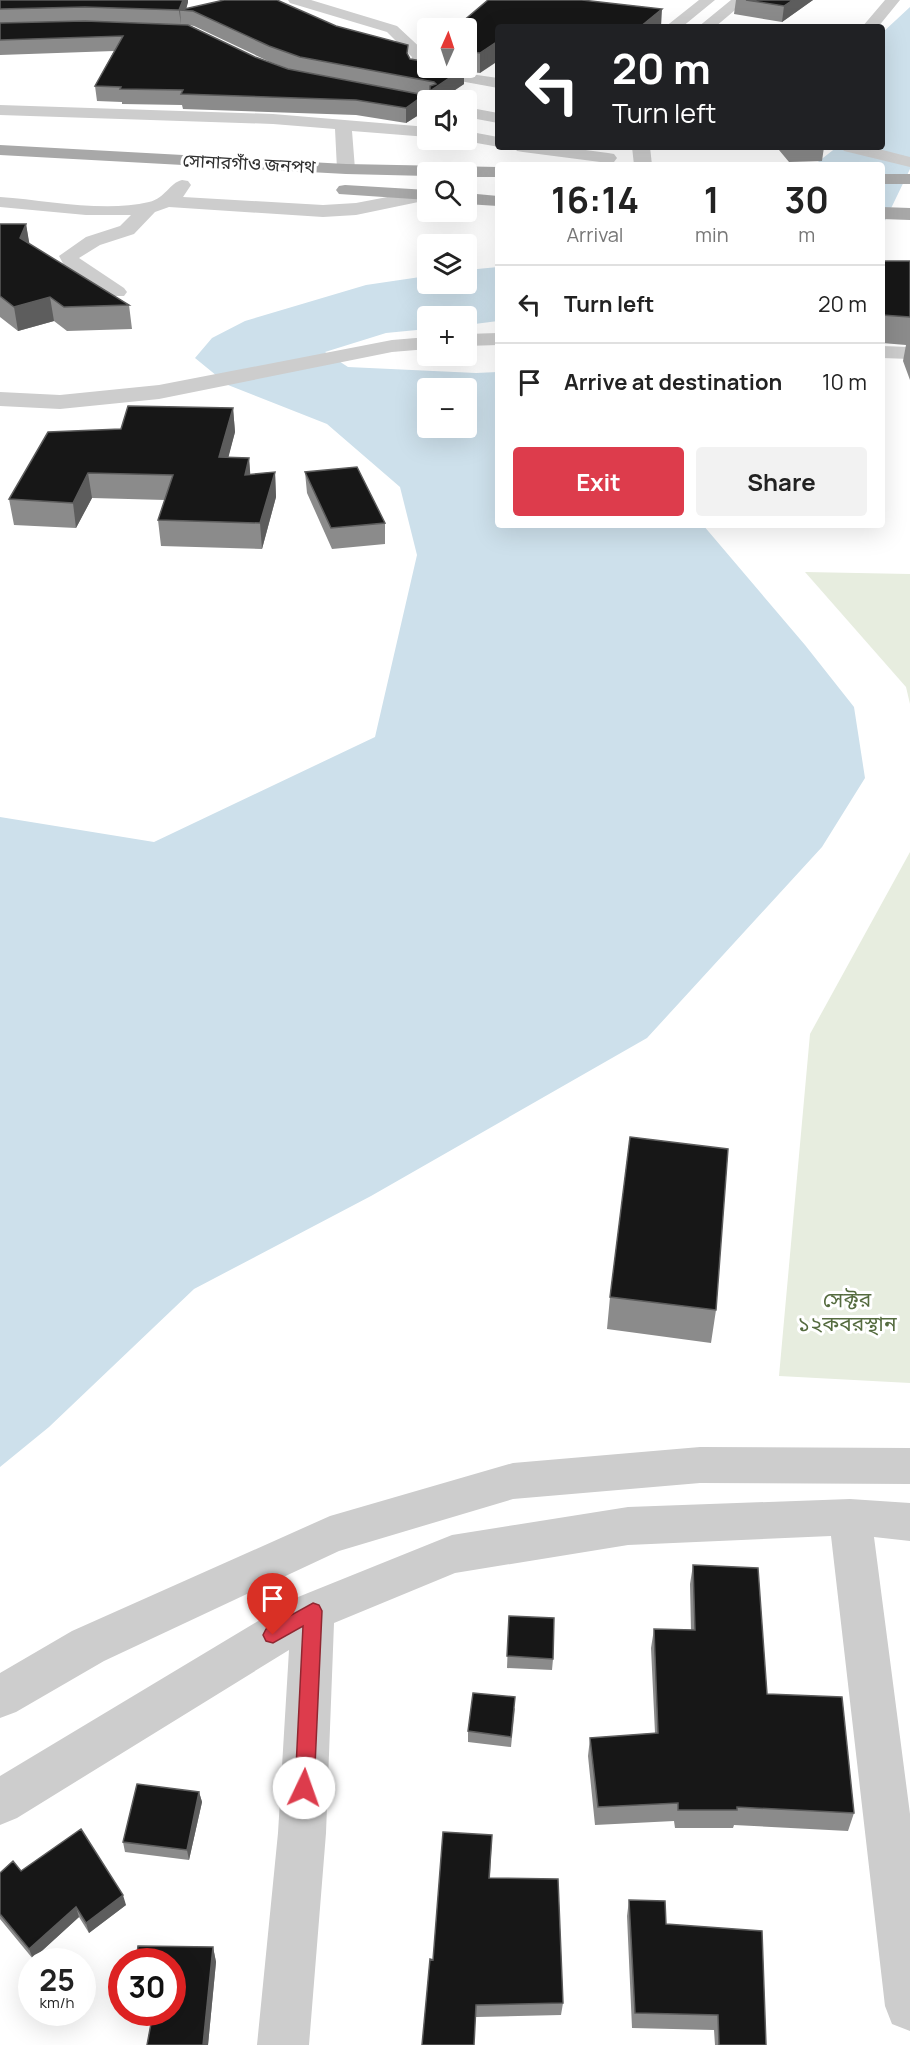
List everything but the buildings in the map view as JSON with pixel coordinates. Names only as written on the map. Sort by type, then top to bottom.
[{"type":"main road","name":"সোনারগাঁও জনপথ","points":[[0,150],[346,169],[495,172]]},
{"type":"main road","points":[[885,179],[910,180]]},
{"type":"main road","name":"সোনারগাঁও জনপথ","points":[[162,180],[191,182]]},
{"type":"main road","name":"সোনারগাঁও জনপথ","points":[[329,189],[417,194]]},
{"type":"main road","points":[[477,199],[495,201]]},
{"type":"main road","points":[[885,213],[910,214]]},
{"type":"street","points":[[295,0],[392,29],[420,56],[417,69],[495,82]]},
{"type":"street","points":[[677,24],[708,0]]},
{"type":"street","points":[[710,24],[740,0]]},
{"type":"street","points":[[873,24],[893,0]]},
{"type":"street","points":[[346,169],[343,124],[355,108]]},
{"type":"street","points":[[0,110],[343,124],[417,131]]},
{"type":"street","points":[[477,114],[495,117]]},
{"type":"street","points":[[477,138],[495,141]]},
{"type":"street","points":[[548,150],[607,157]]},
{"type":"street","points":[[590,150],[607,157]]},
{"type":"street","points":[[862,150],[910,162]]},
{"type":"street","points":[[169,202],[191,182]]},
{"type":"street","points":[[0,201],[110,210],[148,209],[169,202],[323,211],[356,209],[417,197]]},
{"type":"street","points":[[117,292],[72,263],[69,255],[93,241],[127,230],[148,209]]},
{"type":"street","points":[[477,340],[495,339]]},
{"type":"street","points":[[0,399],[60,402],[159,392],[392,346],[417,344]]},
{"type":"street","points":[[885,352],[910,353]]},
{"type":"street","points":[[0,1697],[88,1646],[330,1535],[513,1481],[700,1465],[910,1466]]},
{"type":"street","points":[[0,1802],[313,1611],[452,1554],[628,1526],[850,1517],[910,1522]]},
{"type":"street","points":[[850,1517],[910,2006]]},
{"type":"street","points":[[283,2045],[302,1833],[313,1611]]},
{"type":"green space","points":[[805,572],[910,574],[910,704],[906,687]]},
{"type":"green space","name":"সেক্টর ১২কবরস্থান","points":[[910,852],[910,1383],[779,1376],[810,1034]]},
{"type":"water","points":[[910,7],[910,169],[885,221],[885,162],[818,162],[833,150],[885,150],[885,30]]},
{"type":"water","points":[[495,267],[495,321],[477,324],[477,306],[417,306],[417,330],[386,333],[325,352],[348,367],[495,372],[495,528],[706,528],[805,645],[854,707],[865,778],[822,847],[647,1038],[371,1196],[194,1289],[49,1427],[0,1467],[0,817],[154,842],[375,737],[417,555],[400,487],[327,424],[228,385],[195,358],[212,338],[245,321],[366,285],[417,277],[417,294],[477,294],[477,269]]},
{"type":"route","points":[[273,1635],[313,1611],[304,1788]]}]
